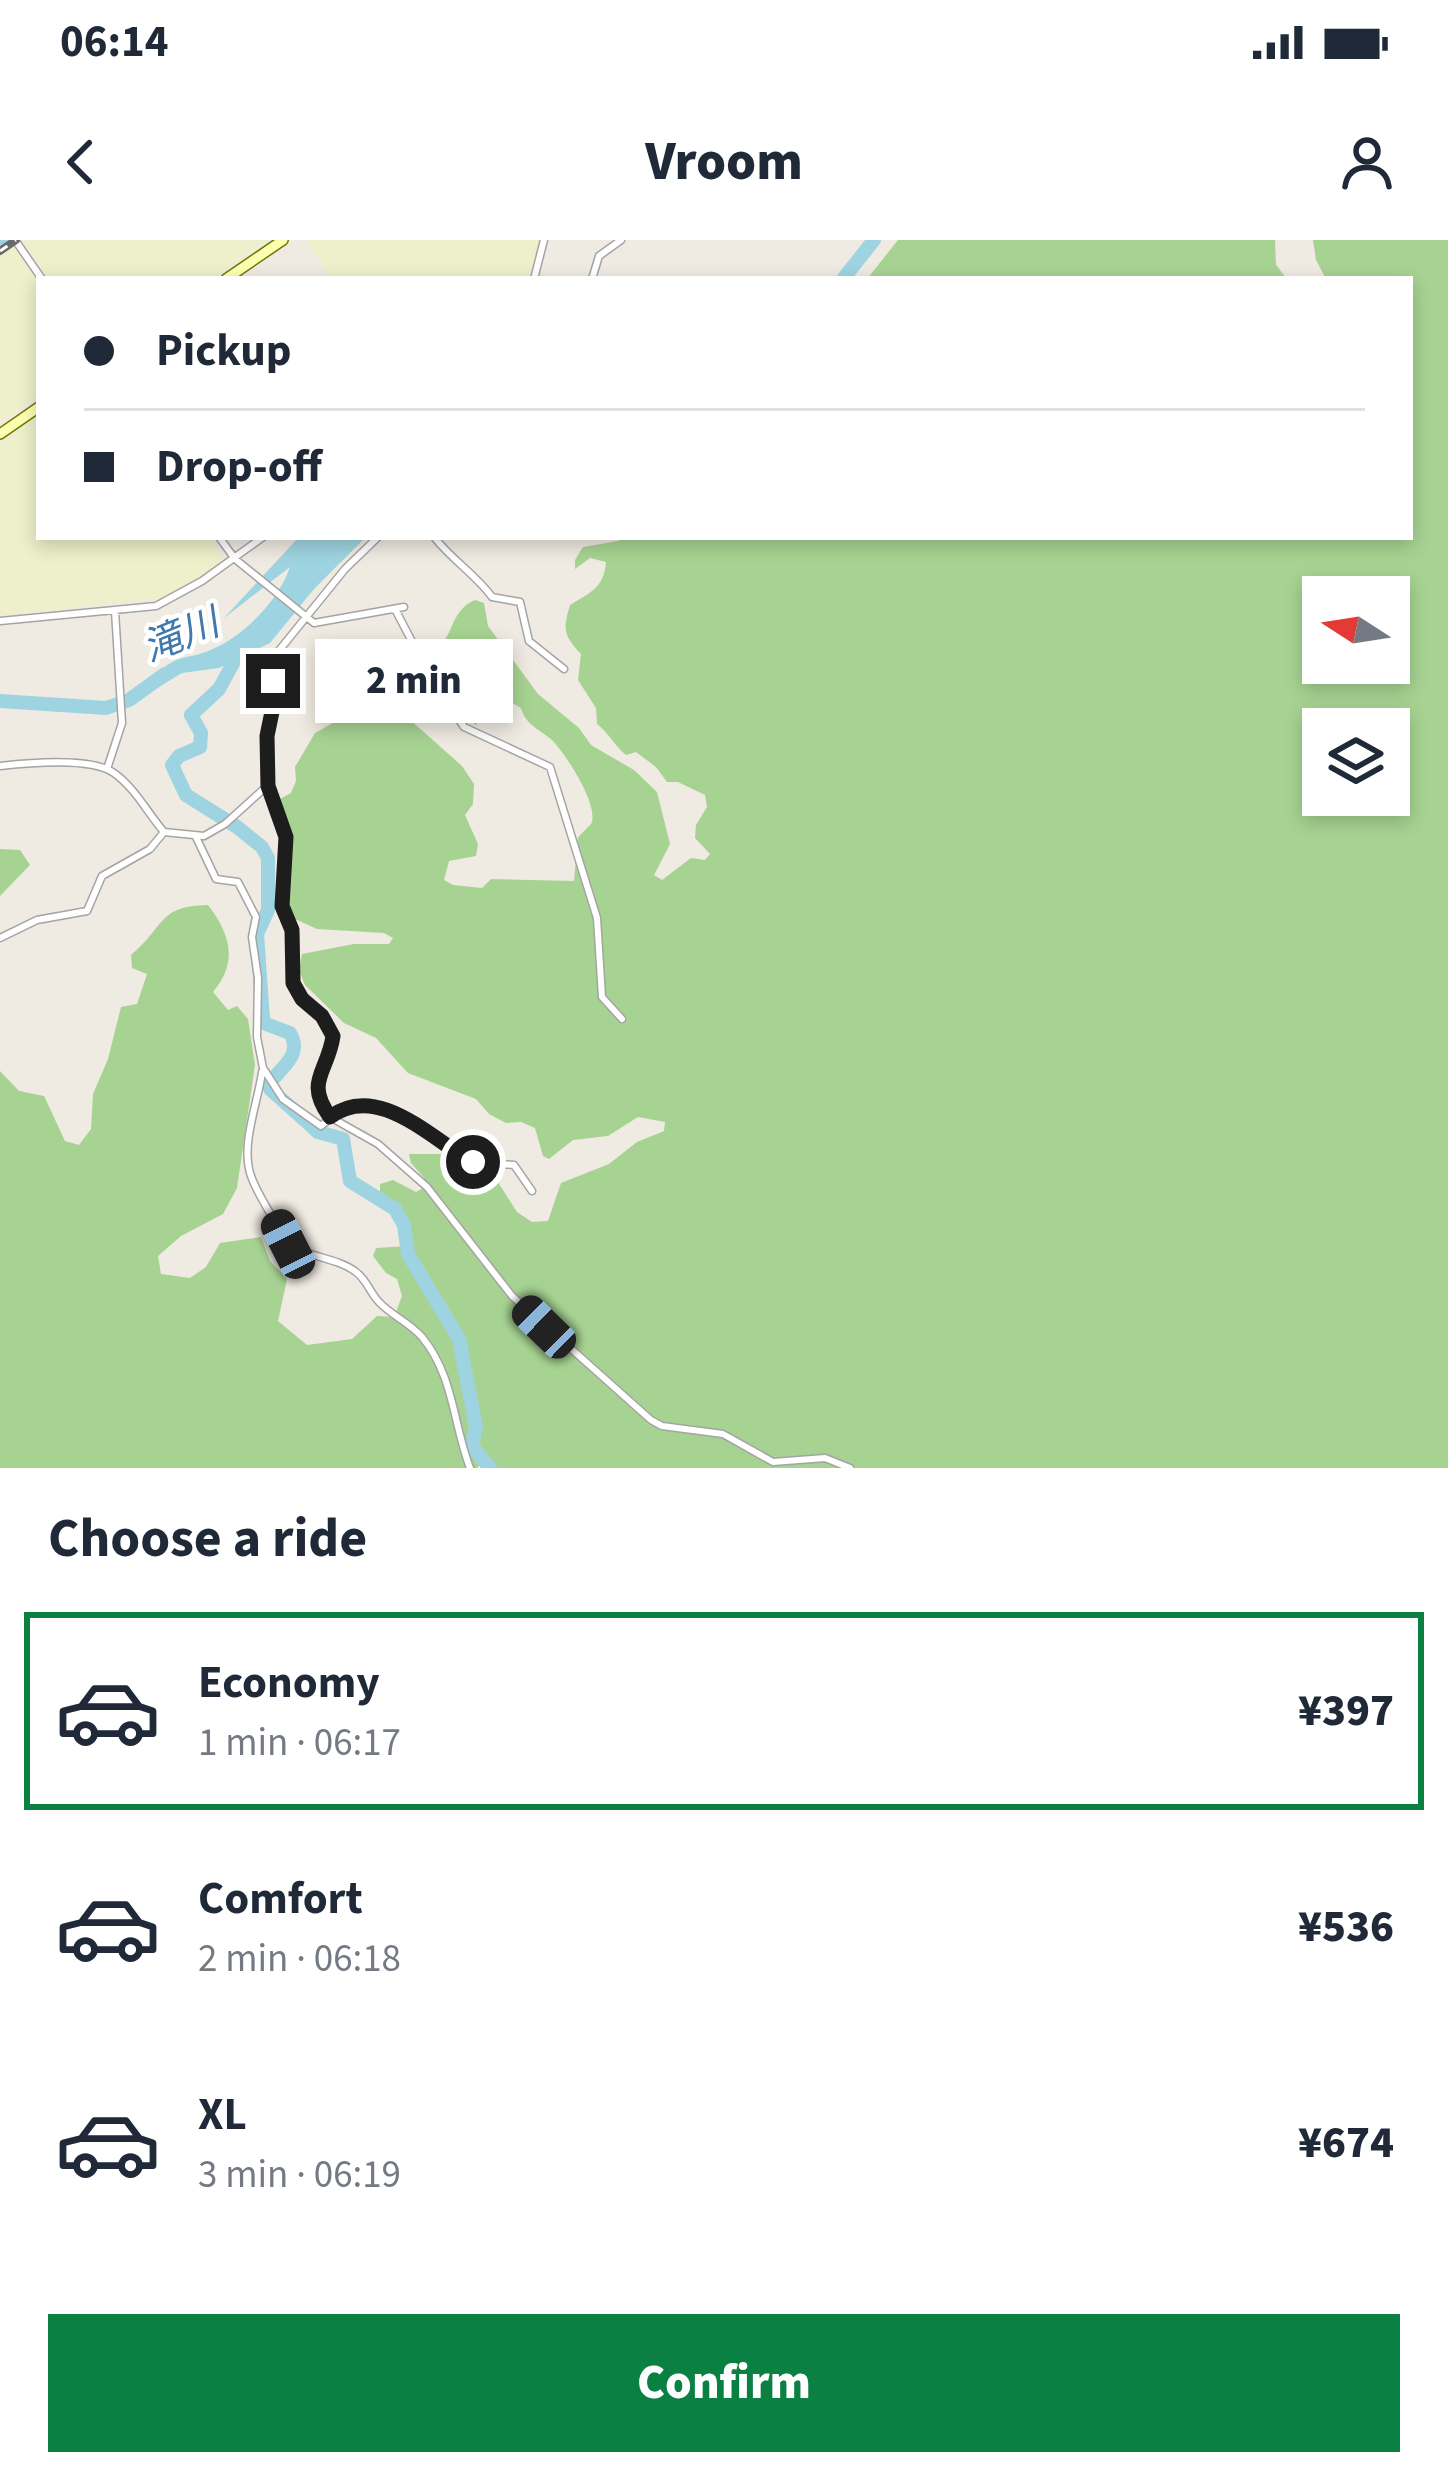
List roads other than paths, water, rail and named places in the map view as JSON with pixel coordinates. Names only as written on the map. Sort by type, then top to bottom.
[{"type":"main road","points":[[230,276],[283,240]]},
{"type":"main road","points":[[0,434],[36,409]]},
{"type":"street","points":[[15,240],[40,276]]},
{"type":"street","points":[[535,276],[544,240]]},
{"type":"street","points":[[593,276],[599,256],[620,240]]},
{"type":"street","points":[[221,540],[235,559],[304,619],[328,622],[400,609],[430,676],[464,727],[550,767],[597,918],[602,997],[622,1019]]},
{"type":"street","points":[[0,621],[156,606],[259,540]]},
{"type":"street","points":[[375,540],[277,652],[272,666],[268,786],[286,837],[282,906],[292,930],[293,983],[333,1036],[316,1088],[330,1117],[378,1144],[410,1171],[448,1209],[512,1296],[651,1420],[662,1426],[723,1434],[773,1462],[825,1458],[850,1468]]},
{"type":"street","points":[[437,540],[462,570],[483,582],[492,597],[520,602],[529,641],[564,669]]},
{"type":"street","points":[[107,769],[122,723],[115,611]]},
{"type":"street","points":[[0,766],[59,763],[107,769],[135,793],[164,832],[196,837],[228,822],[268,786]]},
{"type":"street","points":[[0,938],[38,920],[84,914],[102,876],[143,854],[164,832]]},
{"type":"street","points":[[196,837],[216,879],[238,882],[256,917],[252,938],[258,978],[257,1037],[271,1083],[314,1123],[326,1125],[342,1108],[375,1106],[436,1135],[473,1162],[514,1165],[532,1191]]},
{"type":"street","points":[[263,1068],[249,1156],[252,1178],[288,1244],[360,1274],[374,1298],[422,1336],[452,1393],[458,1442],[470,1468]]},
{"type":"water","points":[[296,540],[363,540],[270,643],[219,668],[182,673],[154,690],[150,681],[167,665],[239,634],[278,591],[290,567],[224,618]]},
{"type":"waterway","name":"滝川","points":[[845,276],[874,240]]},
{"type":"waterway","points":[[236,658],[219,689],[191,715],[201,733],[200,747],[179,756],[172,765],[186,795],[237,827],[268,858],[268,910],[257,934],[263,1019],[290,1033],[294,1048],[270,1089],[318,1132],[343,1139],[350,1181],[395,1209],[404,1225],[408,1254],[459,1339],[476,1427],[472,1446],[490,1468]]},
{"type":"waterway","name":"滝川","points":[[0,701],[106,708],[129,700],[165,674]]},
{"type":"railway","points":[[0,251],[16,240]]}]
